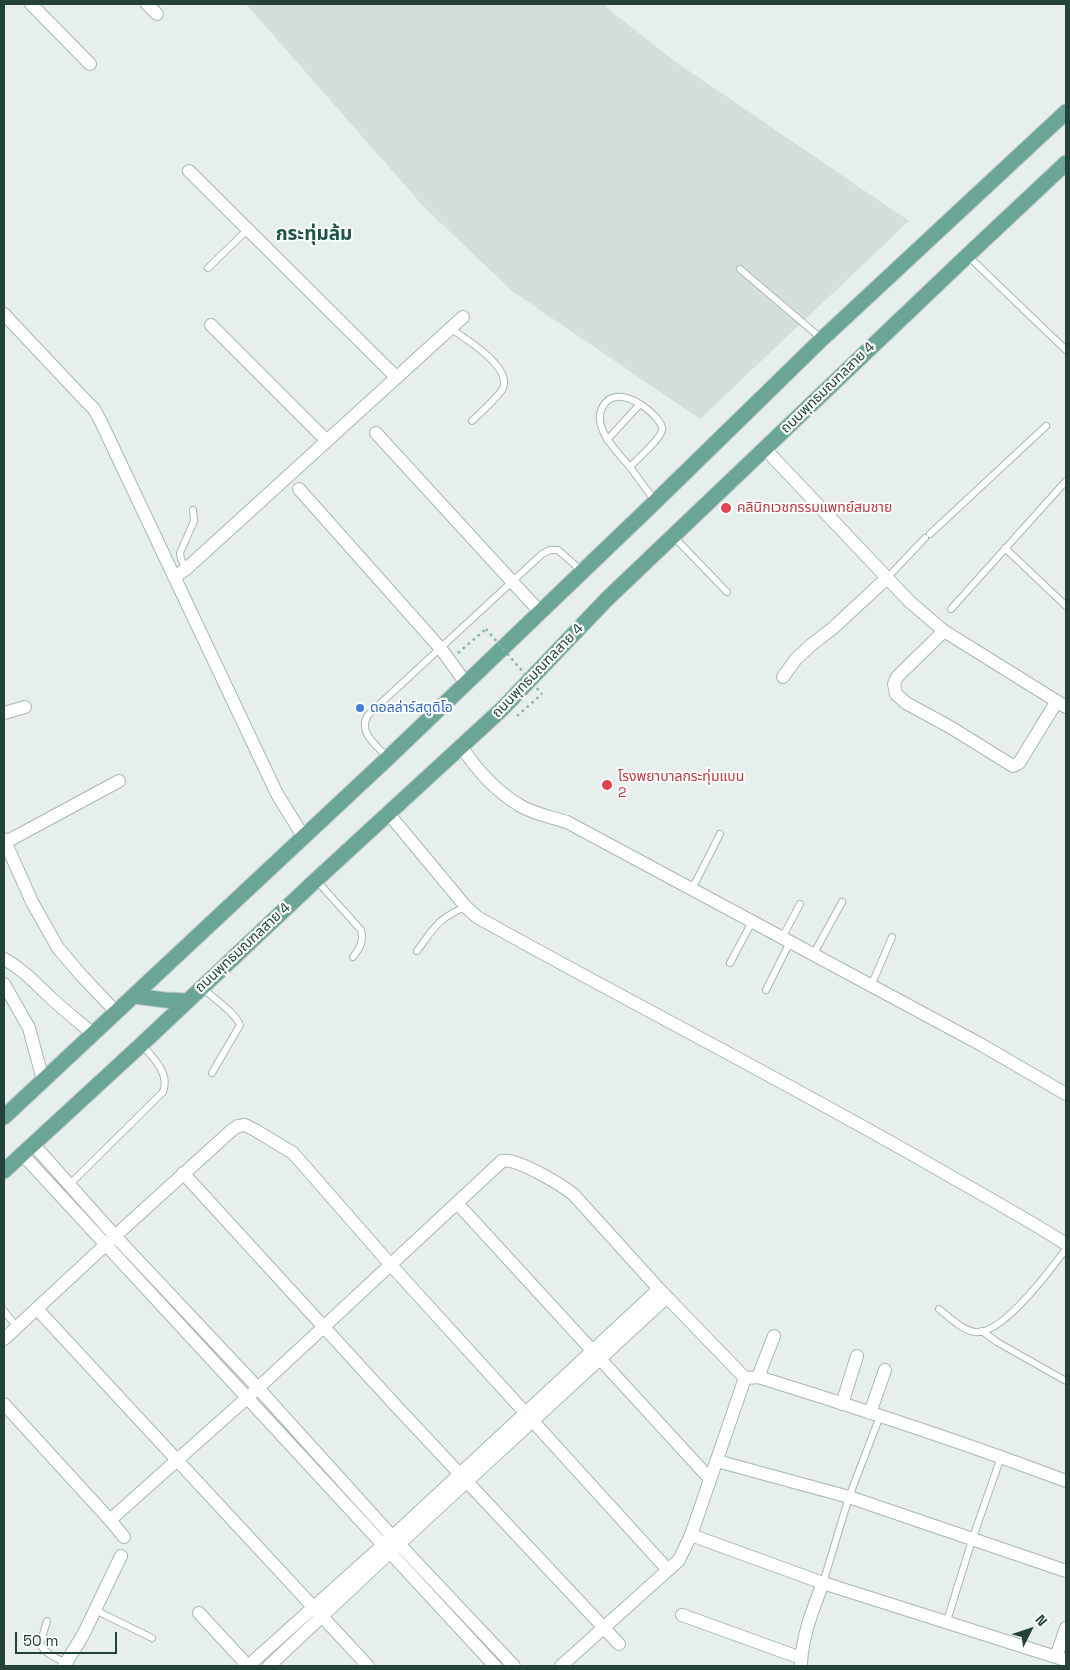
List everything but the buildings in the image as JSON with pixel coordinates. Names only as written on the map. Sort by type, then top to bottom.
[{"type":"main road","points":[[4,1117],[134,996],[175,955],[388,758],[822,339],[1066,112]]},
{"type":"main road","name":"ถนนพุทธมณฑลสาย 4","points":[[4,1172],[502,708],[607,599],[1066,163]]},
{"type":"main road","points":[[134,996],[187,1001]]},
{"type":"street","points":[[31,4],[90,64]]},
{"type":"street","points":[[147,4],[157,14]]},
{"type":"street","points":[[189,171],[396,378]]},
{"type":"street","points":[[4,314],[94,409],[277,794],[303,836]]},
{"type":"street","points":[[174,577],[186,569],[463,317]]},
{"type":"street","points":[[211,325],[327,441]]},
{"type":"street","points":[[376,433],[540,612]]},
{"type":"street","points":[[765,449],[910,602],[944,630],[1062,704],[1019,763],[1013,766],[950,727],[906,703],[896,694],[894,684],[897,676],[944,630]]},
{"type":"street","points":[[299,489],[442,649],[466,683]]},
{"type":"street","points":[[783,677],[796,659],[887,578]]},
{"type":"street","points":[[4,713],[25,707]]},
{"type":"street","points":[[461,746],[469,759],[493,785],[520,806],[568,822],[980,1044],[1066,1094]]},
{"type":"street","points":[[116,1012],[80,975],[58,948],[32,902],[5,841],[119,781]]},
{"type":"street","points":[[388,813],[466,907],[478,917],[587,978],[872,1131],[1066,1244]]},
{"type":"street","points":[[4,959],[28,975],[52,999],[93,1034]]},
{"type":"street","points":[[4,984],[29,1028],[44,1080]]},
{"type":"street","points":[[4,1339],[183,1173],[232,1130],[238,1126],[245,1125],[293,1153],[390,1264],[668,1570]]},
{"type":"street","points":[[28,1149],[70,1184],[115,1236],[258,1388],[495,1666]]},
{"type":"street","points":[[28,1149],[106,1245],[246,1397],[391,1545],[514,1666]]},
{"type":"street","points":[[110,1520],[258,1388],[502,1161],[513,1160],[560,1184],[574,1195],[663,1293],[752,1378],[875,1414],[1066,1480]]},
{"type":"street","points":[[183,1173],[619,1644]]},
{"type":"street","points":[[457,1203],[710,1478]]},
{"type":"street","points":[[199,1614],[248,1666],[318,1611],[663,1293]]},
{"type":"street","points":[[37,1309],[368,1666]]},
{"type":"street","points":[[562,1666],[679,1560],[691,1535],[710,1478],[752,1378],[774,1336]]},
{"type":"street","points":[[842,1404],[858,1356]]},
{"type":"street","points":[[875,1414],[885,1370]]},
{"type":"street","points":[[4,1404],[124,1537]]},
{"type":"street","points":[[717,1461],[849,1497],[1066,1571]]},
{"type":"street","points":[[691,1535],[823,1583],[1061,1659],[1066,1628]]},
{"type":"street","points":[[65,1665],[95,1610],[121,1556]]},
{"type":"street","points":[[682,1615],[801,1662],[808,1624],[823,1583]]},
{"type":"street","points":[[269,1666],[318,1611]]},
{"type":"lane","points":[[208,268],[247,230]]},
{"type":"lane","points":[[968,255],[1066,350]]},
{"type":"lane","points":[[740,269],[822,339]]},
{"type":"lane","points":[[450,328],[474,345],[502,371],[504,380],[502,389],[472,421]]},
{"type":"lane","points":[[630,467],[662,432],[662,426],[659,420],[640,404],[630,397],[622,396],[614,398],[602,407],[600,417],[607,440],[630,467],[655,502]]},
{"type":"lane","points":[[607,440],[640,404]]},
{"type":"lane","points":[[887,578],[928,536],[1046,426]]},
{"type":"lane","points":[[951,609],[1066,481]]},
{"type":"lane","points":[[186,569],[180,554],[194,521],[193,510]]},
{"type":"lane","points":[[673,536],[727,592]]},
{"type":"lane","points":[[1005,548],[1066,606]]},
{"type":"lane","points":[[388,758],[369,738],[364,729],[364,722],[368,715],[442,649],[542,554],[550,550],[558,550],[582,571]]},
{"type":"lane","points":[[692,889],[720,834]]},
{"type":"lane","points":[[316,880],[362,930],[363,936],[360,948],[353,957]]},
{"type":"lane","points":[[813,955],[842,902]]},
{"type":"lane","points":[[766,990],[800,904]]},
{"type":"lane","points":[[417,951],[436,924],[453,912],[466,907]]},
{"type":"lane","points":[[730,963],[752,922]]},
{"type":"lane","points":[[871,986],[892,937]]},
{"type":"lane","points":[[202,987],[233,1015],[240,1025],[212,1072]]},
{"type":"lane","points":[[70,1184],[163,1092],[166,1085],[165,1077],[142,1044]]},
{"type":"lane","points":[[940,1309],[970,1331],[982,1332],[997,1324],[1032,1293],[1066,1249]]},
{"type":"lane","points":[[4,1311],[17,1327]]},
{"type":"lane","points":[[982,1332],[1066,1381]]},
{"type":"lane","points":[[823,1583],[875,1414]]},
{"type":"lane","points":[[947,1622],[972,1540],[1001,1457]]},
{"type":"lane","points":[[95,1610],[152,1638]]},
{"type":"lane","points":[[47,1621],[40,1644],[42,1649],[65,1665]]},
{"type":"path","points":[[449,661],[486,630],[542,694]]},
{"type":"shaded area","points":[[246,4],[604,4],[673,60],[909,221],[700,419],[512,291],[424,207]]},
{"type":"place","name":"คลินิกเวชกรรมแพทย์สมชาย","points":[[726,508]]},
{"type":"place","name":"ดอลล่าร์สตูดิโอ","points":[[360,708]]},
{"type":"place","name":"โรงพยาบาลกระทุ่มแบน 2","points":[[607,785]]},
{"type":"district","name":"กระทุ่มล้ม","points":[[314,235]]}]
